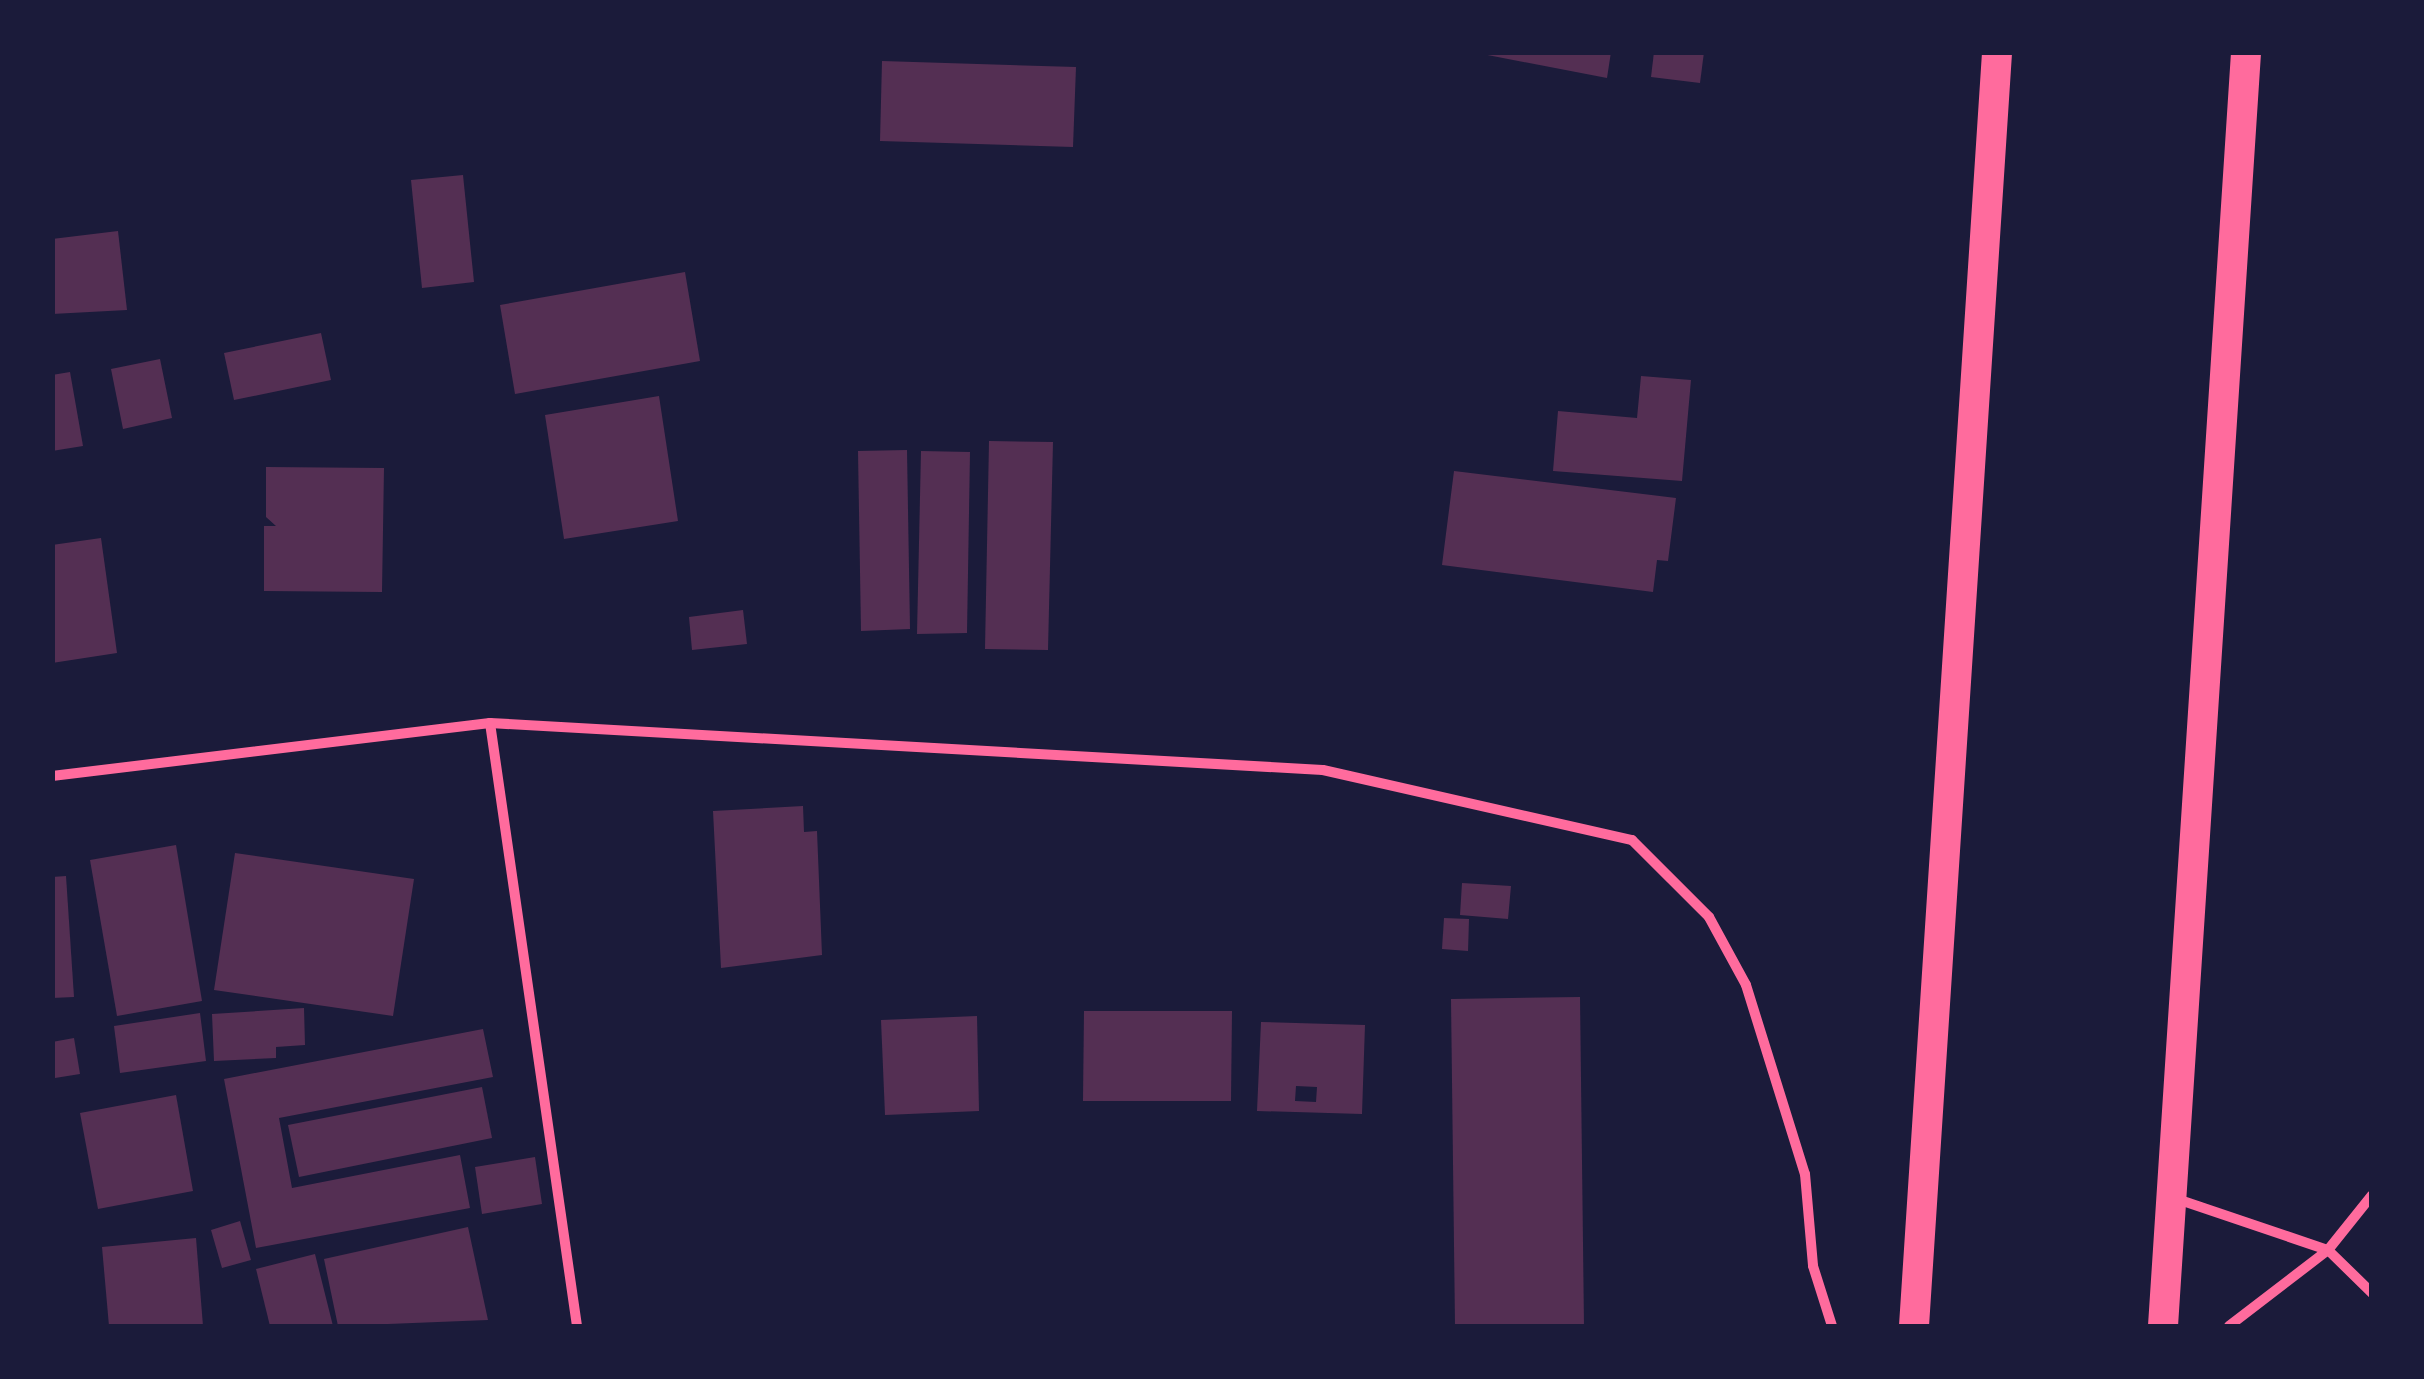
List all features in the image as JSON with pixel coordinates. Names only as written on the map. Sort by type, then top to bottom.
[{"type":"highway","points":[[1914,1326],[1997,52]]},
{"type":"highway","points":[[2163,1326],[2246,52]]},
{"type":"street","points":[[52,776],[490,723],[1323,770],[1632,840],[1709,917],[1746,985],[1806,1174],[1813,1266],[1832,1326]]},
{"type":"street","points":[[490,723],[577,1326]]},
{"type":"street","points":[[2229,1326],[2328,1250],[2372,1194]]},
{"type":"street","points":[[2171,1197],[2328,1250],[2372,1293]]},
{"type":"building","points":[[1472,52],[1611,52],[1607,78]]},
{"type":"building","points":[[1654,52],[1704,52],[1700,83],[1651,77]]},
{"type":"building","points":[[882,61],[1076,67],[1073,147],[880,141]]},
{"type":"building","points":[[463,175],[474,282],[422,288],[411,180]]},
{"type":"building","points":[[118,231],[127,310],[52,314],[52,239]]},
{"type":"building","points":[[685,272],[700,361],[515,394],[500,305]]},
{"type":"building","points":[[321,333],[331,380],[234,400],[224,353]]},
{"type":"building","points":[[160,359],[172,418],[123,429],[111,369]]},
{"type":"building","points":[[70,372],[83,446],[52,451],[52,375]]},
{"type":"building","points":[[1641,376],[1691,380],[1682,481],[1553,471],[1558,411],[1637,418]]},
{"type":"building","points":[[659,396],[678,521],[564,539],[545,415]]},
{"type":"building","points":[[989,441],[1053,442],[1048,650],[985,649]]},
{"type":"building","points":[[907,450],[910,629],[861,631],[858,451]]},
{"type":"building","points":[[921,451],[970,452],[967,633],[917,634]]},
{"type":"building","points":[[266,467],[384,468],[382,592],[264,591],[264,526],[276,526],[266,517]]},
{"type":"building","points":[[1454,471],[1676,498],[1668,561],[1657,560],[1653,592],[1442,565]]},
{"type":"building","points":[[101,538],[117,653],[52,663],[52,545]]},
{"type":"building","points":[[743,610],[747,644],[692,650],[689,617]]},
{"type":"building","points":[[803,806],[804,832],[817,831],[822,955],[721,968],[713,811]]},
{"type":"building","points":[[176,845],[202,1001],[117,1016],[90,860]]},
{"type":"building","points":[[235,853],[414,879],[393,1016],[214,990]]},
{"type":"building","points":[[66,876],[74,997],[52,998],[52,877]]},
{"type":"building","points":[[1462,883],[1511,886],[1508,919],[1460,915]]},
{"type":"building","points":[[1444,918],[1469,919],[1468,951],[1442,949]]},
{"type":"building","points":[[1580,997],[1584,1326],[1455,1326],[1451,999]]},
{"type":"building","points":[[304,1008],[305,1045],[276,1047],[276,1058],[214,1061],[212,1014]]},
{"type":"building","points":[[1084,1011],[1232,1011],[1231,1101],[1083,1101]]},
{"type":"building","points":[[200,1013],[206,1061],[120,1073],[114,1026]]},
{"type":"building","points":[[977,1016],[979,1111],[885,1115],[881,1020]]},
{"type":"building","points":[[1261,1022],[1365,1025],[1362,1114],[1257,1111]],"holes":[[[1296,1086],[1317,1087],[1316,1102],[1295,1101]]]},
{"type":"building","points":[[483,1029],[493,1077],[279,1118],[292,1188],[460,1155],[470,1208],[256,1248],[224,1079]]},
{"type":"building","points":[[74,1038],[80,1074],[55,1078],[52,1042]]},
{"type":"building","points":[[482,1087],[492,1138],[299,1177],[288,1125]]},
{"type":"building","points":[[176,1095],[193,1191],[98,1209],[80,1113]]},
{"type":"building","points":[[535,1157],[542,1204],[482,1214],[475,1167]]},
{"type":"building","points":[[240,1221],[251,1260],[222,1268],[211,1230]]},
{"type":"building","points":[[468,1227],[488,1320],[338,1326],[324,1259]]},
{"type":"building","points":[[196,1238],[203,1326],[109,1326],[102,1247]]},
{"type":"building","points":[[315,1254],[333,1326],[270,1326],[256,1269]]}]
